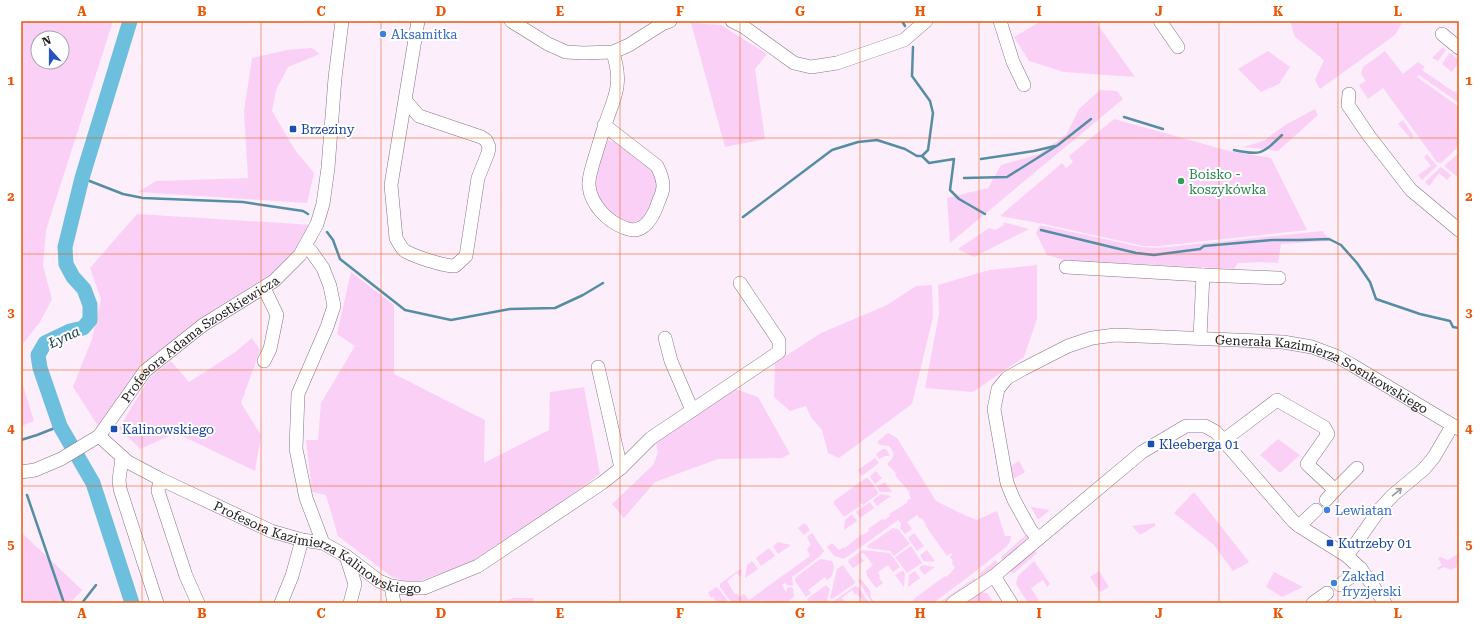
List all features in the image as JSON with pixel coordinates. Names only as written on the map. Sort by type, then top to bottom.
[{"type":"street","name":"Profesora Adama Szostkiewicza","points":[[94,440],[145,372],[203,325],[274,281],[300,255],[305,247],[317,224],[323,204],[342,21]]},
{"type":"street","points":[[405,100],[419,116],[481,137],[486,140],[489,147],[478,178],[466,256],[455,266],[444,266],[405,251],[396,238],[391,185],[418,21]]},
{"type":"street","points":[[511,21],[548,44],[566,52],[583,53],[613,52],[670,21]]},
{"type":"street","points":[[732,21],[744,27],[794,63],[811,67],[837,63],[904,40],[926,21]]},
{"type":"street","points":[[1000,21],[1013,62],[1024,85]]},
{"type":"street","points":[[1160,21],[1178,47]]},
{"type":"street","points":[[1442,34],[1459,48]]},
{"type":"street","points":[[604,125],[657,166],[661,175],[664,187],[657,208],[654,215],[642,229],[629,230],[617,226],[594,203],[589,186],[591,171],[604,125],[617,88],[618,74],[613,52]]},
{"type":"street","points":[[1349,94],[1348,105],[1368,136],[1396,172],[1411,190],[1459,230]]},
{"type":"street","points":[[305,247],[323,268],[330,286],[334,306],[327,327],[298,394],[296,449],[306,498],[323,543]]},
{"type":"street","points":[[1066,267],[1279,278]]},
{"type":"street","name":"Generała Kazimierza Sosnkowskiego","points":[[1200,337],[1203,275]]},
{"type":"street","name":"Profesora Kazimierza Kalinowskiego","points":[[94,440],[160,480],[271,531],[302,540],[323,543],[346,556],[379,581],[391,586],[424,588],[478,566],[602,483],[621,468],[651,438],[779,352],[779,341],[740,284]]},
{"type":"street","points":[[264,288],[277,315],[270,349],[264,361]]},
{"type":"street","name":"Generała Kazimierza Sosnkowskiego","points":[[1038,539],[1030,529],[1014,500],[1007,483],[994,409],[998,389],[1007,378],[1023,369],[1068,346],[1092,338],[1115,335],[1200,337],[1283,342],[1312,347],[1336,356],[1456,427]]},
{"type":"street","points":[[665,338],[671,360],[692,410]]},
{"type":"street","points":[[598,368],[621,468]]},
{"type":"street","points":[[1224,440],[1277,400],[1324,427],[1328,434],[1307,464],[1335,490]]},
{"type":"street","points":[[952,603],[994,576],[1142,452],[1186,426],[1205,426],[1216,432],[1285,513],[1299,526],[1347,556],[1361,569],[1385,603]]},
{"type":"street","points":[[1347,556],[1380,509],[1393,495],[1424,469],[1456,427]]},
{"type":"street","points":[[21,472],[35,470],[94,440]]},
{"type":"street","points":[[122,458],[119,480],[120,489],[157,603]]},
{"type":"street","points":[[1326,500],[1357,468]]},
{"type":"street","points":[[160,480],[158,491],[160,498],[186,576],[198,603]]},
{"type":"street","points":[[1299,526],[1316,510]]},
{"type":"street","points":[[281,603],[292,576],[302,540]]},
{"type":"street","points":[[346,556],[355,584],[350,603]]},
{"type":"street","points":[[1340,585],[1361,569]]},
{"type":"street","points":[[994,576],[1011,603]]},
{"type":"street","points":[[391,586],[394,603]]},
{"type":"street","points":[[1313,603],[1327,593]]},
{"type":"shaded area","points":[[21,21],[113,21],[46,230],[43,266],[52,299],[40,322],[21,346]]},
{"type":"shaded area","points":[[1041,21],[1095,21],[1135,77],[1064,72],[1029,61],[1014,37]]},
{"type":"shaded area","points":[[1290,21],[1403,21],[1395,35],[1320,89],[1315,80],[1324,60],[1295,37]]},
{"type":"shaded area","points":[[691,23],[721,25],[767,54],[755,69],[765,139],[725,147]]},
{"type":"shaded area","points":[[1443,47],[1446,50],[1438,61],[1432,58]]},
{"type":"shaded area","points":[[312,48],[320,54],[288,67],[276,90],[272,111],[295,150],[314,173],[307,203],[138,192],[156,181],[248,178],[244,111],[252,58],[287,50]]},
{"type":"shaded area","points":[[1268,51],[1290,67],[1279,84],[1261,92],[1238,69]]},
{"type":"shaded area","points":[[1385,51],[1403,74],[1418,62],[1425,67],[1422,70],[1459,94],[1459,103],[1419,75],[1417,77],[1459,107],[1459,146],[1441,163],[1437,162],[1383,88],[1368,99],[1359,85],[1366,81],[1361,74],[1363,67]]},
{"type":"shaded area","points":[[1449,53],[1459,59],[1459,62],[1452,72],[1442,64]]},
{"type":"shaded area","points":[[1100,90],[1117,91],[1123,99],[950,243],[947,198],[988,188],[1001,165],[1039,154],[1066,135],[1079,109]]},
{"type":"shaded area","points":[[1315,109],[1318,115],[1278,151],[1244,147],[1263,141],[1287,124]]},
{"type":"shaded area","points":[[1114,119],[1229,151],[1271,158],[1307,230],[1159,246],[1143,246],[1044,224],[1000,216],[1062,163],[1066,168],[1073,162],[1069,156]]},
{"type":"shaded area","points":[[1403,120],[1414,137],[1411,139],[1398,124]]},
{"type":"shaded area","points":[[608,140],[621,144],[656,173],[659,183],[647,218],[633,224],[615,219],[595,196],[596,164]]},
{"type":"shaded area","points":[[1459,153],[1459,178],[1444,166]]},
{"type":"shaded area","points":[[1427,154],[1437,166],[1422,180],[1418,175],[1431,166],[1424,157]]},
{"type":"shaded area","points":[[1441,167],[1451,175],[1447,180],[1439,173],[1429,186],[1425,182]]},
{"type":"shaded area","points":[[137,214],[312,225],[303,244],[271,278],[196,323],[100,429],[73,387],[92,339],[101,299],[90,268]]},
{"type":"shaded area","points":[[1003,222],[1029,229],[974,257],[958,249],[989,228],[995,230],[1004,225]]},
{"type":"shaded area","points":[[1040,225],[1141,247],[1158,248],[1323,231],[1329,241],[1281,244],[1278,263],[1238,263],[1234,269],[1064,260],[1047,255],[1036,233]]},
{"type":"shaded area","points":[[1037,265],[1037,319],[1024,357],[973,392],[925,388],[939,314],[938,285],[989,270]]},
{"type":"shaded area","points":[[351,272],[394,305],[394,374],[485,420],[484,463],[549,430],[550,392],[584,387],[600,474],[522,531],[474,561],[414,583],[392,577],[338,536],[326,495],[312,492],[306,440],[318,440],[321,403],[355,346],[337,334]]},
{"type":"shaded area","points":[[932,285],[933,317],[912,404],[839,458],[828,453],[822,430],[811,417],[806,406],[790,411],[774,397],[775,363],[821,333],[887,305],[916,286]]},
{"type":"shaded area","points":[[252,338],[260,350],[241,403],[261,435],[255,471],[176,433],[140,449],[119,428],[150,377],[171,361],[189,382],[234,353]]},
{"type":"shaded area","points":[[21,379],[34,421],[21,426]]},
{"type":"shaded area","points":[[735,389],[758,397],[790,454],[782,458],[718,459],[655,482],[624,518],[612,504],[653,465],[658,453],[656,442]]},
{"type":"shaded area","points":[[888,433],[897,438],[936,501],[977,520],[997,511],[1005,536],[1011,536],[1010,542],[1006,547],[933,603],[910,603],[945,576],[946,577],[955,568],[952,563],[953,560],[950,557],[952,555],[951,553],[947,556],[925,525],[926,524],[922,518],[920,519],[917,515],[907,522],[912,529],[905,534],[900,528],[901,523],[898,520],[844,559],[834,556],[827,547],[832,543],[839,550],[844,547],[845,548],[862,534],[863,535],[869,531],[868,529],[882,519],[884,520],[890,516],[889,514],[907,503],[907,501],[911,498],[910,493],[895,475],[896,473],[887,464],[893,456],[893,451],[889,446],[880,445],[877,442]]},
{"type":"shaded area","points":[[1278,439],[1300,455],[1280,473],[1260,455]]},
{"type":"shaded area","points":[[883,449],[886,449],[890,456],[885,456],[879,459],[876,454]]},
{"type":"shaded area","points":[[875,458],[879,463],[862,476],[858,470]]},
{"type":"shaded area","points":[[1019,461],[1025,472],[1009,480],[1009,467]]},
{"type":"shaded area","points":[[876,471],[882,478],[875,484],[870,477]]},
{"type":"shaded area","points":[[868,478],[878,494],[863,505],[861,503],[859,504],[860,506],[844,517],[834,504],[834,501]]},
{"type":"shaded area","points":[[885,482],[892,492],[880,492],[877,487]]},
{"type":"shaded area","points":[[1194,492],[1249,562],[1233,571],[1214,545],[1174,513]]},
{"type":"shaded area","points":[[881,494],[891,496],[877,506],[873,500]]},
{"type":"shaded area","points":[[870,502],[874,508],[860,518],[856,512]]},
{"type":"shaded area","points":[[1031,507],[1050,510],[1039,519]]},
{"type":"shaded area","points":[[852,514],[857,521],[844,530],[845,520]]},
{"type":"shaded area","points":[[1155,523],[1155,526],[1140,535],[1132,526]]},
{"type":"shaded area","points":[[803,524],[806,524],[810,530],[804,535],[798,528]]},
{"type":"shaded area","points":[[893,528],[898,529],[910,544],[894,556],[890,551],[868,548],[867,546]]},
{"type":"shaded area","points":[[21,532],[82,590],[70,603],[21,603]]},
{"type":"shaded area","points":[[812,533],[824,551],[819,557],[792,577],[793,586],[785,583],[782,585],[786,592],[788,587],[793,588],[794,597],[786,603],[763,603],[764,602],[762,600],[758,603],[732,603],[720,587],[720,584],[740,569],[742,571],[740,577],[737,573],[727,581],[735,594],[740,597],[744,594],[749,600],[810,556],[807,549],[811,545],[807,537]]},
{"type":"shaded area","points":[[914,533],[924,546],[917,551],[908,538]]},
{"type":"shaded area","points":[[1026,535],[1028,535],[1028,542],[1002,561],[1001,557]]},
{"type":"shaded area","points":[[778,542],[791,545],[778,554],[773,546]]},
{"type":"shaded area","points":[[911,546],[922,563],[907,573],[895,557]]},
{"type":"shaded area","points":[[769,548],[775,556],[761,566],[756,558]]},
{"type":"shaded area","points":[[862,550],[890,553],[900,567],[893,572],[888,565],[878,572],[880,576],[879,578],[883,583],[876,588],[867,576],[866,571],[873,565],[864,553],[860,555],[864,561],[853,568],[848,562]]},
{"type":"shaded area","points":[[927,550],[935,561],[924,561],[920,555]]},
{"type":"shaded area","points":[[1033,550],[1037,553],[1014,573],[1011,573],[1009,570]]},
{"type":"shaded area","points":[[1458,554],[1459,566],[1451,570],[1444,567],[1438,570],[1437,568],[1442,565],[1438,558],[1440,557],[1448,560]]},
{"type":"shaded area","points":[[820,559],[832,561],[834,567],[832,576],[827,580],[825,577],[808,590],[811,593],[806,597],[795,581],[795,578]]},
{"type":"shaded area","points":[[996,560],[999,566],[982,578],[979,577],[980,573]]},
{"type":"shaded area","points":[[752,561],[758,569],[745,578],[747,565]]},
{"type":"shaded area","points":[[1034,561],[1050,584],[1047,587],[1043,580],[1031,588],[1040,603],[1028,603],[1016,584],[1018,576]]},
{"type":"shaded area","points":[[843,565],[855,582],[832,599],[830,598],[837,569]]},
{"type":"shaded area","points":[[923,565],[935,567],[924,575],[919,568]]},
{"type":"shaded area","points":[[903,570],[905,574],[904,587],[895,575]]},
{"type":"shaded area","points":[[915,571],[920,578],[908,587],[909,575]]},
{"type":"shaded area","points":[[1099,571],[1109,587],[1100,592],[1090,577]]},
{"type":"shaded area","points":[[1274,572],[1303,587],[1282,597],[1266,587]]},
{"type":"shaded area","points":[[974,578],[978,581],[945,603],[939,603]]},
{"type":"shaded area","points":[[861,579],[871,592],[870,596],[874,602],[872,603],[858,580]]},
{"type":"shaded area","points":[[826,585],[830,589],[827,599],[830,602],[810,603],[807,599]]},
{"type":"shaded area","points":[[855,586],[858,587],[869,603],[862,603],[860,601],[862,600],[852,590],[842,598],[846,603],[835,603],[834,601]]},
{"type":"shaded area","points":[[716,587],[729,603],[717,603],[713,597],[711,598],[708,593]]},
{"type":"shaded area","points":[[981,592],[987,593],[994,603],[965,603]]},
{"type":"shaded area","points":[[514,598],[534,598],[533,603],[495,603]]},
{"type":"waterway","name":"Łyna","points":[[130,21],[82,178],[65,247],[66,264],[73,277],[84,289],[90,305],[90,320],[83,328],[70,331],[45,343],[38,355],[40,368],[60,426],[93,483],[132,603]]},
{"type":"waterway","points":[[902,21],[905,26]]},
{"type":"waterway","points":[[913,47],[912,76],[930,101],[933,113],[928,150],[922,156]]},
{"type":"waterway","points":[[1124,117],[1163,129]]},
{"type":"waterway","points":[[964,178],[1007,177],[1058,145],[1091,119]]},
{"type":"waterway","points":[[1234,150],[1250,153],[1261,152],[1282,135]]},
{"type":"waterway","points":[[743,217],[832,150],[858,142],[877,140],[905,149],[917,156],[922,156],[929,163],[954,159],[950,190],[959,199],[985,214]]},
{"type":"waterway","points":[[981,159],[1034,151],[1055,146]]},
{"type":"waterway","points":[[82,178],[123,194],[143,198],[243,202],[303,211],[308,214]]},
{"type":"waterway","points":[[1041,230],[1136,253],[1154,255],[1200,249],[1204,246],[1272,240],[1329,239],[1341,245],[1357,263],[1370,282],[1376,299],[1420,314],[1450,321],[1453,327],[1459,328]]},
{"type":"waterway","points":[[327,232],[333,240],[340,259],[405,310],[451,320],[510,309],[555,308],[583,295],[603,283]]},
{"type":"waterway","points":[[21,440],[60,426]]},
{"type":"waterway","points":[[27,495],[64,603]]},
{"type":"waterway","points":[[82,603],[96,585]]},
{"type":"place","name":"Aksamitka","points":[[383,34]]},
{"type":"place","name":"Brzeziny","points":[[293,129]]},
{"type":"place","name":"Boisko - koszykówka","points":[[1181,181]]},
{"type":"place","name":"Kalinowskiego","points":[[114,429]]},
{"type":"place","name":"Kleeberga 01","points":[[1151,444]]},
{"type":"place","name":"Lewiatan","points":[[1327,510]]},
{"type":"place","name":"Kutrzeby 01","points":[[1330,543]]},
{"type":"place","name":"Zakład fryzjerski","points":[[1334,583]]}]
